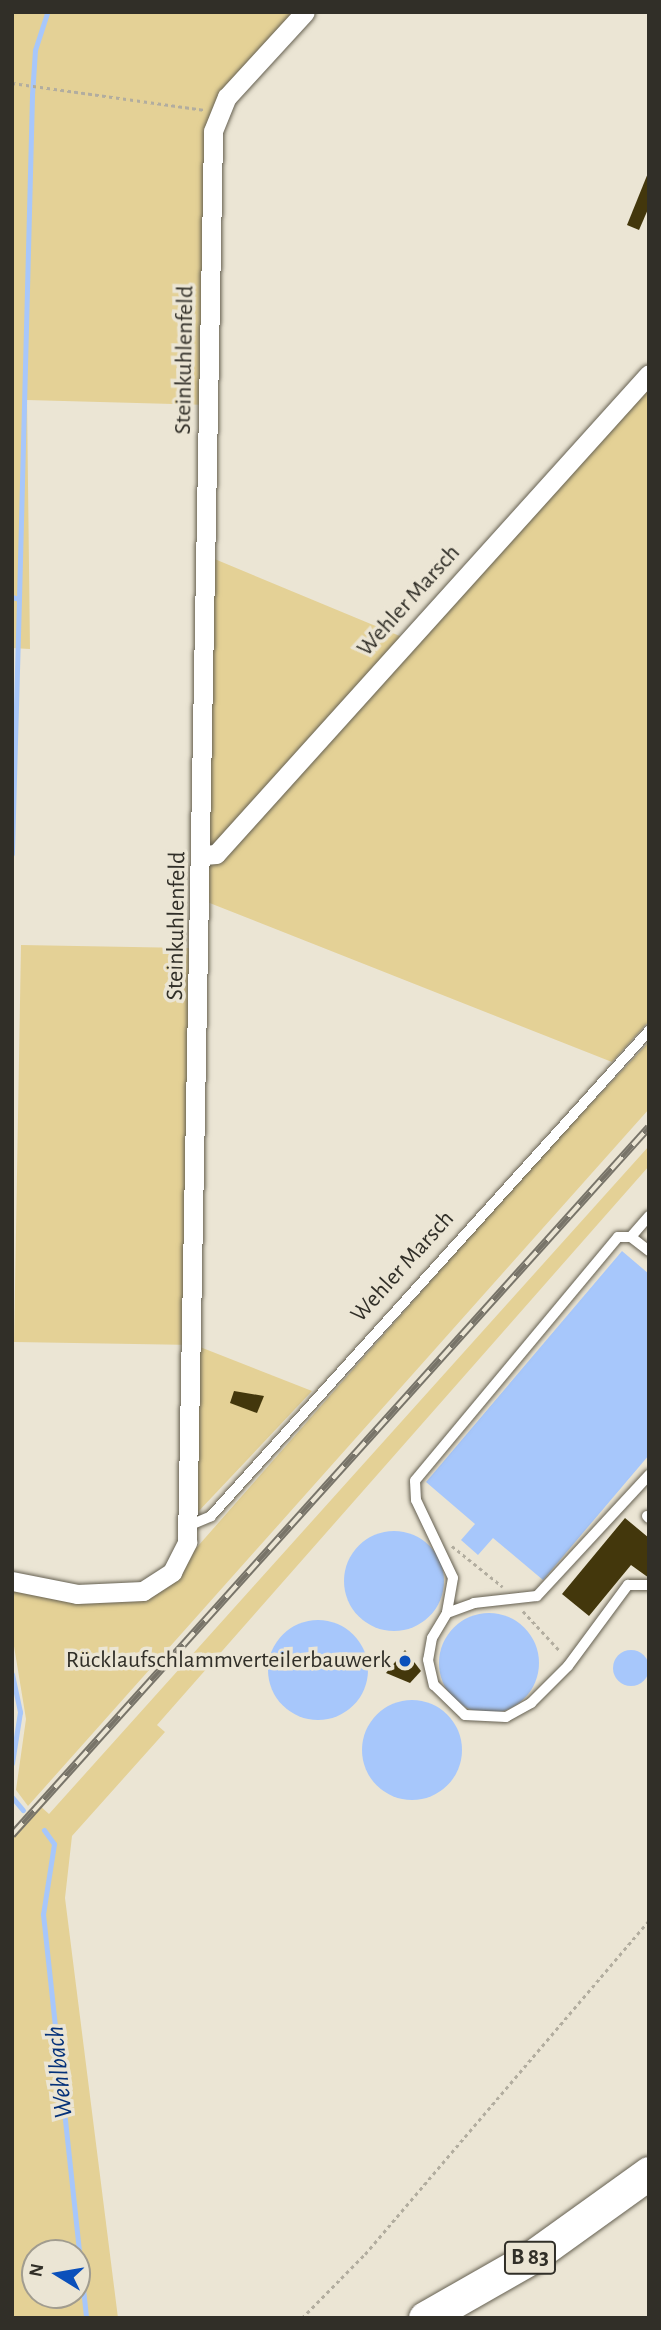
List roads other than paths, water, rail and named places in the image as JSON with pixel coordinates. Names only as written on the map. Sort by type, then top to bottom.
[{"type":"highway","name":"B 83","points":[[425,2318],[532,2257],[649,2173]]},
{"type":"street","name":"Steinkuhlenfeld","points":[[12,1581],[77,1594],[143,1591],[172,1572],[187,1542],[204,855],[214,131],[219,112],[305,12]]},
{"type":"street","name":"Wehler Marsch","points":[[204,855],[216,854],[649,374]]},
{"type":"lane","name":"Wehler Marsch","points":[[188,1526],[211,1516],[649,1031]]},
{"type":"lane","points":[[631,1237],[649,1216]]},
{"type":"lane","points":[[649,1251],[631,1237],[618,1237],[415,1481],[416,1500],[453,1578],[447,1613],[432,1638],[428,1660],[434,1685],[465,1715],[506,1717],[531,1703],[568,1666],[628,1585],[649,1585]]},
{"type":"lane","points":[[447,1613],[474,1603],[537,1596],[649,1475]]},
{"type":"water","points":[[622,1251],[649,1274],[649,1455],[543,1580],[493,1538],[478,1555],[461,1540],[475,1524],[426,1482]]},
{"type":"water","points":[[394,1531],[422,1539],[436,1553],[444,1581],[436,1609],[422,1623],[394,1631],[366,1623],[352,1609],[344,1581],[352,1553],[366,1539]]},
{"type":"water","points":[[489,1613],[517,1621],[531,1635],[539,1663],[531,1691],[517,1705],[489,1713],[461,1705],[447,1691],[439,1663],[447,1635],[461,1621]]},
{"type":"water","points":[[318,1620],[346,1628],[360,1642],[368,1670],[360,1698],[346,1712],[318,1720],[290,1712],[276,1698],[268,1670],[276,1642],[290,1628]]},
{"type":"water","points":[[631,1650],[644,1655],[649,1668],[644,1681],[631,1686],[618,1681],[613,1668],[618,1655]]},
{"type":"water","points":[[412,1700],[440,1708],[454,1722],[462,1750],[454,1778],[440,1792],[412,1800],[384,1792],[370,1778],[362,1750],[370,1722],[384,1708]]},
{"type":"waterway","points":[[19,599],[32,95],[35,50],[47,12]]},
{"type":"waterway","name":"Wehlbach","points":[[12,597],[19,599],[12,854]]},
{"type":"waterway","name":"Wehlbach","points":[[12,1674],[20,1712],[12,1763]]},
{"type":"waterway","name":"Wehlbach","points":[[12,1797],[23,1810]]},
{"type":"waterway","name":"Wehlbach","points":[[44,1830],[54,1844],[43,1914],[86,2318]]},
{"type":"railway","points":[[12,1835],[649,1127]]},
{"type":"place","name":"Rücklaufschlammverteilerbauwerk","points":[[405,1661]]}]
